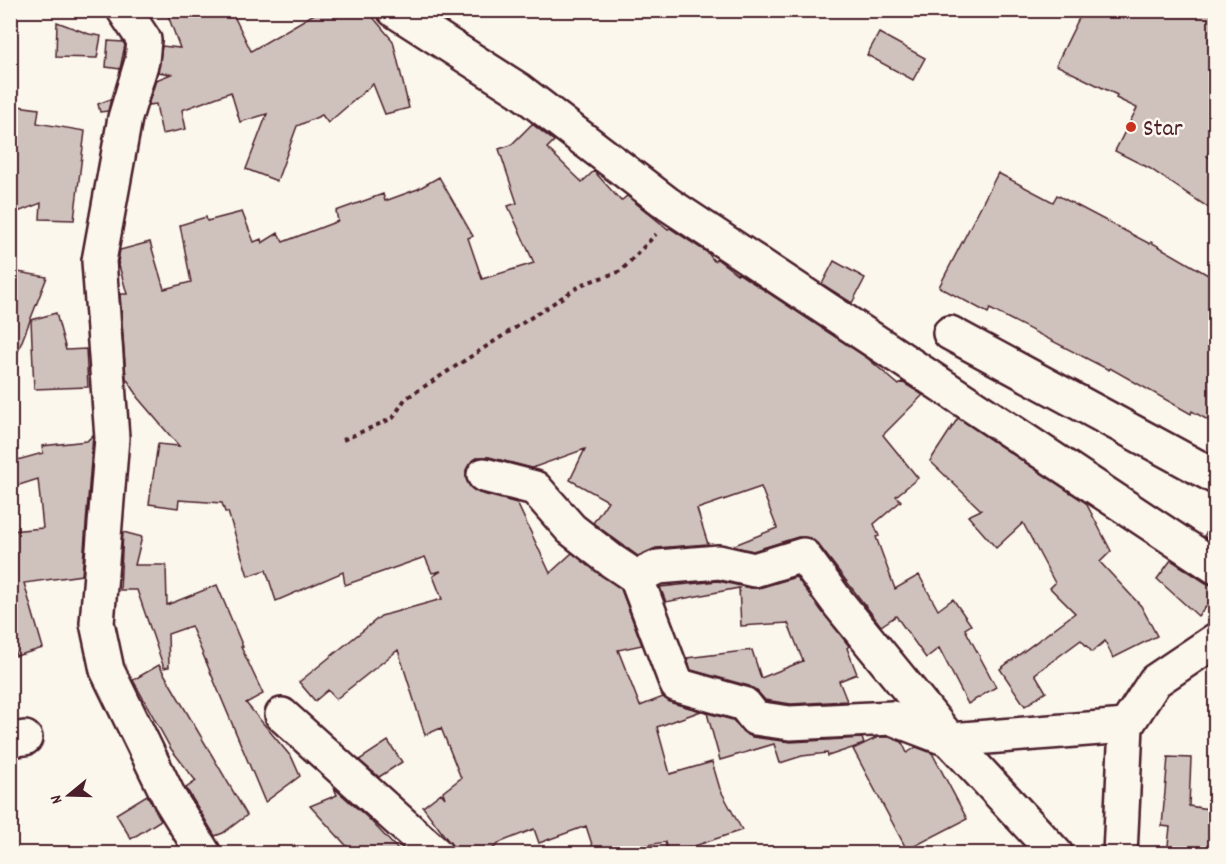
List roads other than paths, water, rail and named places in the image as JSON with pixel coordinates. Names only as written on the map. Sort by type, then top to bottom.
[{"type":"street","points":[[124,10],[144,39],[142,61],[125,118],[99,261],[112,438],[96,623],[107,670],[170,799],[204,854]]},
{"type":"street","points":[[394,10],[519,90],[678,210],[1215,567]]},
{"type":"street","points":[[950,333],[1215,477]]},
{"type":"street","points":[[484,475],[535,488],[571,529],[612,561],[636,576],[677,685],[744,704],[756,718],[790,723],[892,718],[950,740],[1126,726]]},
{"type":"street","points":[[636,576],[658,567],[719,562],[754,570],[803,555],[866,638],[950,740],[1056,854]]},
{"type":"street","points":[[1120,854],[1126,726],[1155,681],[1215,640]]},
{"type":"street","points":[[282,715],[436,854]]},
{"type":"place","name":"Star","points":[[1131,127]]}]
